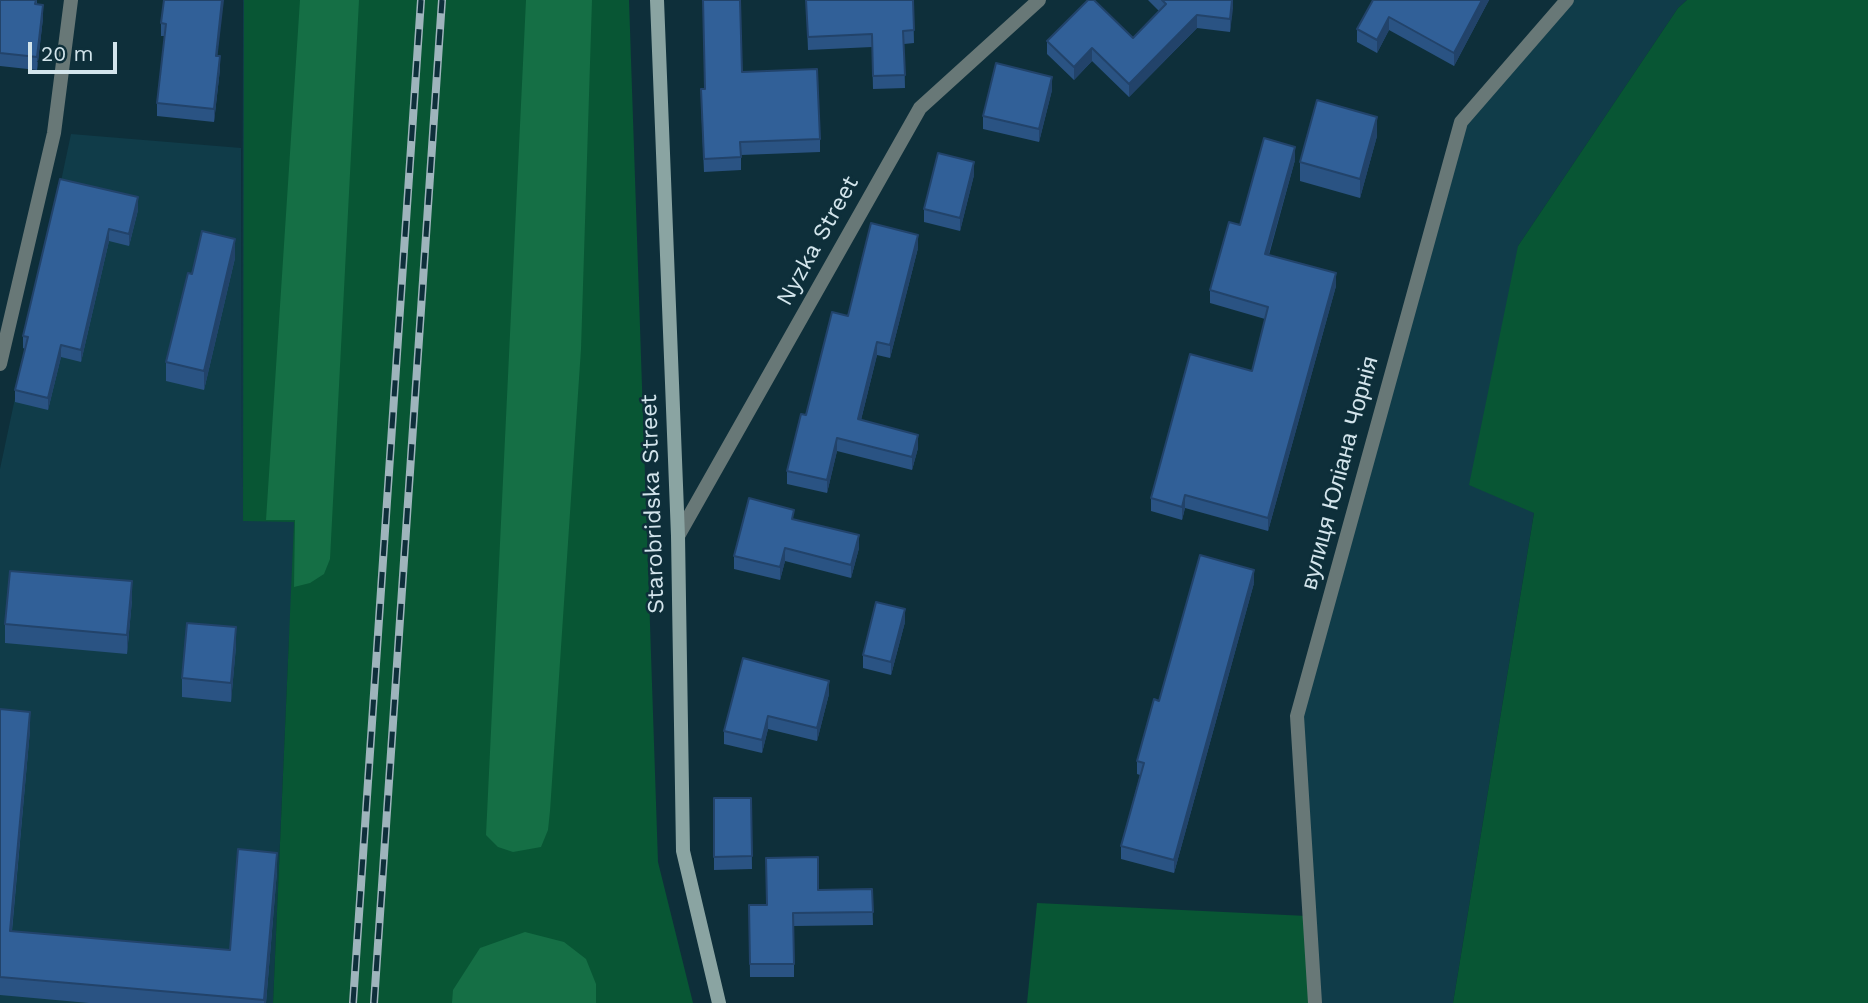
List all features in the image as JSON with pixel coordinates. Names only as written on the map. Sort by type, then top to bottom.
[{"type":"street","points":[[0,364],[54,133],[71,0]]},
{"type":"street","name":"Starobridska Street","points":[[657,0],[678,536],[683,851],[719,1003]]},
{"type":"street","name":"Nyzka Street","points":[[678,536],[920,108],[1038,0]]},
{"type":"street","name":"вулиця Юліана Чорнія","points":[[1315,1003],[1297,716],[1461,122],[1567,0]]},
{"type":"shaded area","points":[[243,0],[543,0],[289,639],[273,1003],[0,1003],[0,469],[71,134],[241,148],[242,487]]},
{"type":"shaded area","points":[[1567,0],[1687,0],[1678,8],[1518,246],[1534,513],[1453,1003],[1317,1003],[1297,716],[1461,122]]},
{"type":"green space","points":[[244,0],[629,0],[658,862],[693,1003],[273,1003],[294,522],[243,521]]},
{"type":"green space","points":[[300,0],[359,0],[330,559],[324,574],[310,583],[294,587],[295,520],[266,520]]},
{"type":"green space","points":[[526,0],[592,0],[581,349],[550,811],[548,830],[541,847],[513,852],[498,847],[486,835]]},
{"type":"green space","points":[[1687,0],[1868,0],[1868,1003],[1453,1003],[1534,513],[1469,485],[1518,246],[1678,8]]},
{"type":"green space","points":[[1037,903],[1307,916],[1314,1003],[1027,1003]]},
{"type":"green space","points":[[525,932],[564,942],[586,959],[596,984],[596,1003],[452,1003],[453,990],[480,948]]},
{"type":"building","points":[[0,0],[36,0],[35,4],[43,5],[37,57],[0,53]]},
{"type":"building","points":[[164,0],[222,0],[216,56],[220,56],[214,109],[157,103],[166,24],[161,23]]},
{"type":"building","points":[[703,0],[740,0],[742,72],[817,69],[820,139],[740,142],[741,157],[704,159],[701,89],[705,89]]},
{"type":"building","points":[[806,0],[913,0],[914,30],[903,31],[905,75],[873,76],[872,34],[808,37]]},
{"type":"building","points":[[1088,0],[1094,0],[1133,38],[1166,4],[1162,0],[1232,0],[1230,19],[1197,15],[1129,84],[1092,48],[1074,67],[1047,41]]},
{"type":"building","points":[[1373,0],[1482,0],[1454,53],[1389,17],[1377,40],[1357,29]]},
{"type":"building","points":[[996,63],[1052,77],[1039,129],[983,116]]},
{"type":"building","points":[[1317,100],[1377,117],[1360,179],[1300,162]]},
{"type":"building","points":[[1264,138],[1295,147],[1265,254],[1336,273],[1268,518],[1185,495],[1182,507],[1151,498],[1190,354],[1252,371],[1268,307],[1210,290],[1229,222],[1240,225]]},
{"type":"building","points":[[938,153],[974,162],[960,218],[924,209]]},
{"type":"building","points":[[60,179],[138,197],[129,234],[109,229],[81,350],[61,345],[48,398],[15,390],[28,337],[23,336]]},
{"type":"building","points":[[871,223],[918,235],[890,345],[877,342],[858,419],[918,435],[912,457],[837,438],[827,480],[787,471],[801,414],[806,415],[832,312],[848,316]]},
{"type":"building","points":[[202,231],[235,239],[204,371],[166,362],[188,273],[192,274]]},
{"type":"building","points":[[749,498],[794,510],[792,519],[859,535],[851,565],[785,548],[780,567],[734,556]]},
{"type":"building","points":[[1200,555],[1254,570],[1174,860],[1121,846],[1144,763],[1137,761],[1154,699],[1159,701]]},
{"type":"building","points":[[10,571],[132,581],[127,635],[5,624]]},
{"type":"building","points":[[876,602],[905,609],[891,662],[863,655]]},
{"type":"building","points":[[187,623],[236,627],[231,683],[182,678]]},
{"type":"building","points":[[743,658],[829,681],[817,728],[768,716],[762,740],[724,731]]},
{"type":"building","points":[[0,709],[30,712],[10,931],[230,950],[238,849],[277,853],[264,1000],[0,977]]},
{"type":"building","points":[[714,798],[751,798],[752,856],[714,857]]},
{"type":"building","points":[[818,857],[818,890],[872,889],[873,912],[793,913],[794,964],[750,964],[749,905],[767,905],[766,858]]},
{"type":"railway","points":[[353,1003],[421,0]]},
{"type":"railway","points":[[374,1003],[442,0]]}]
